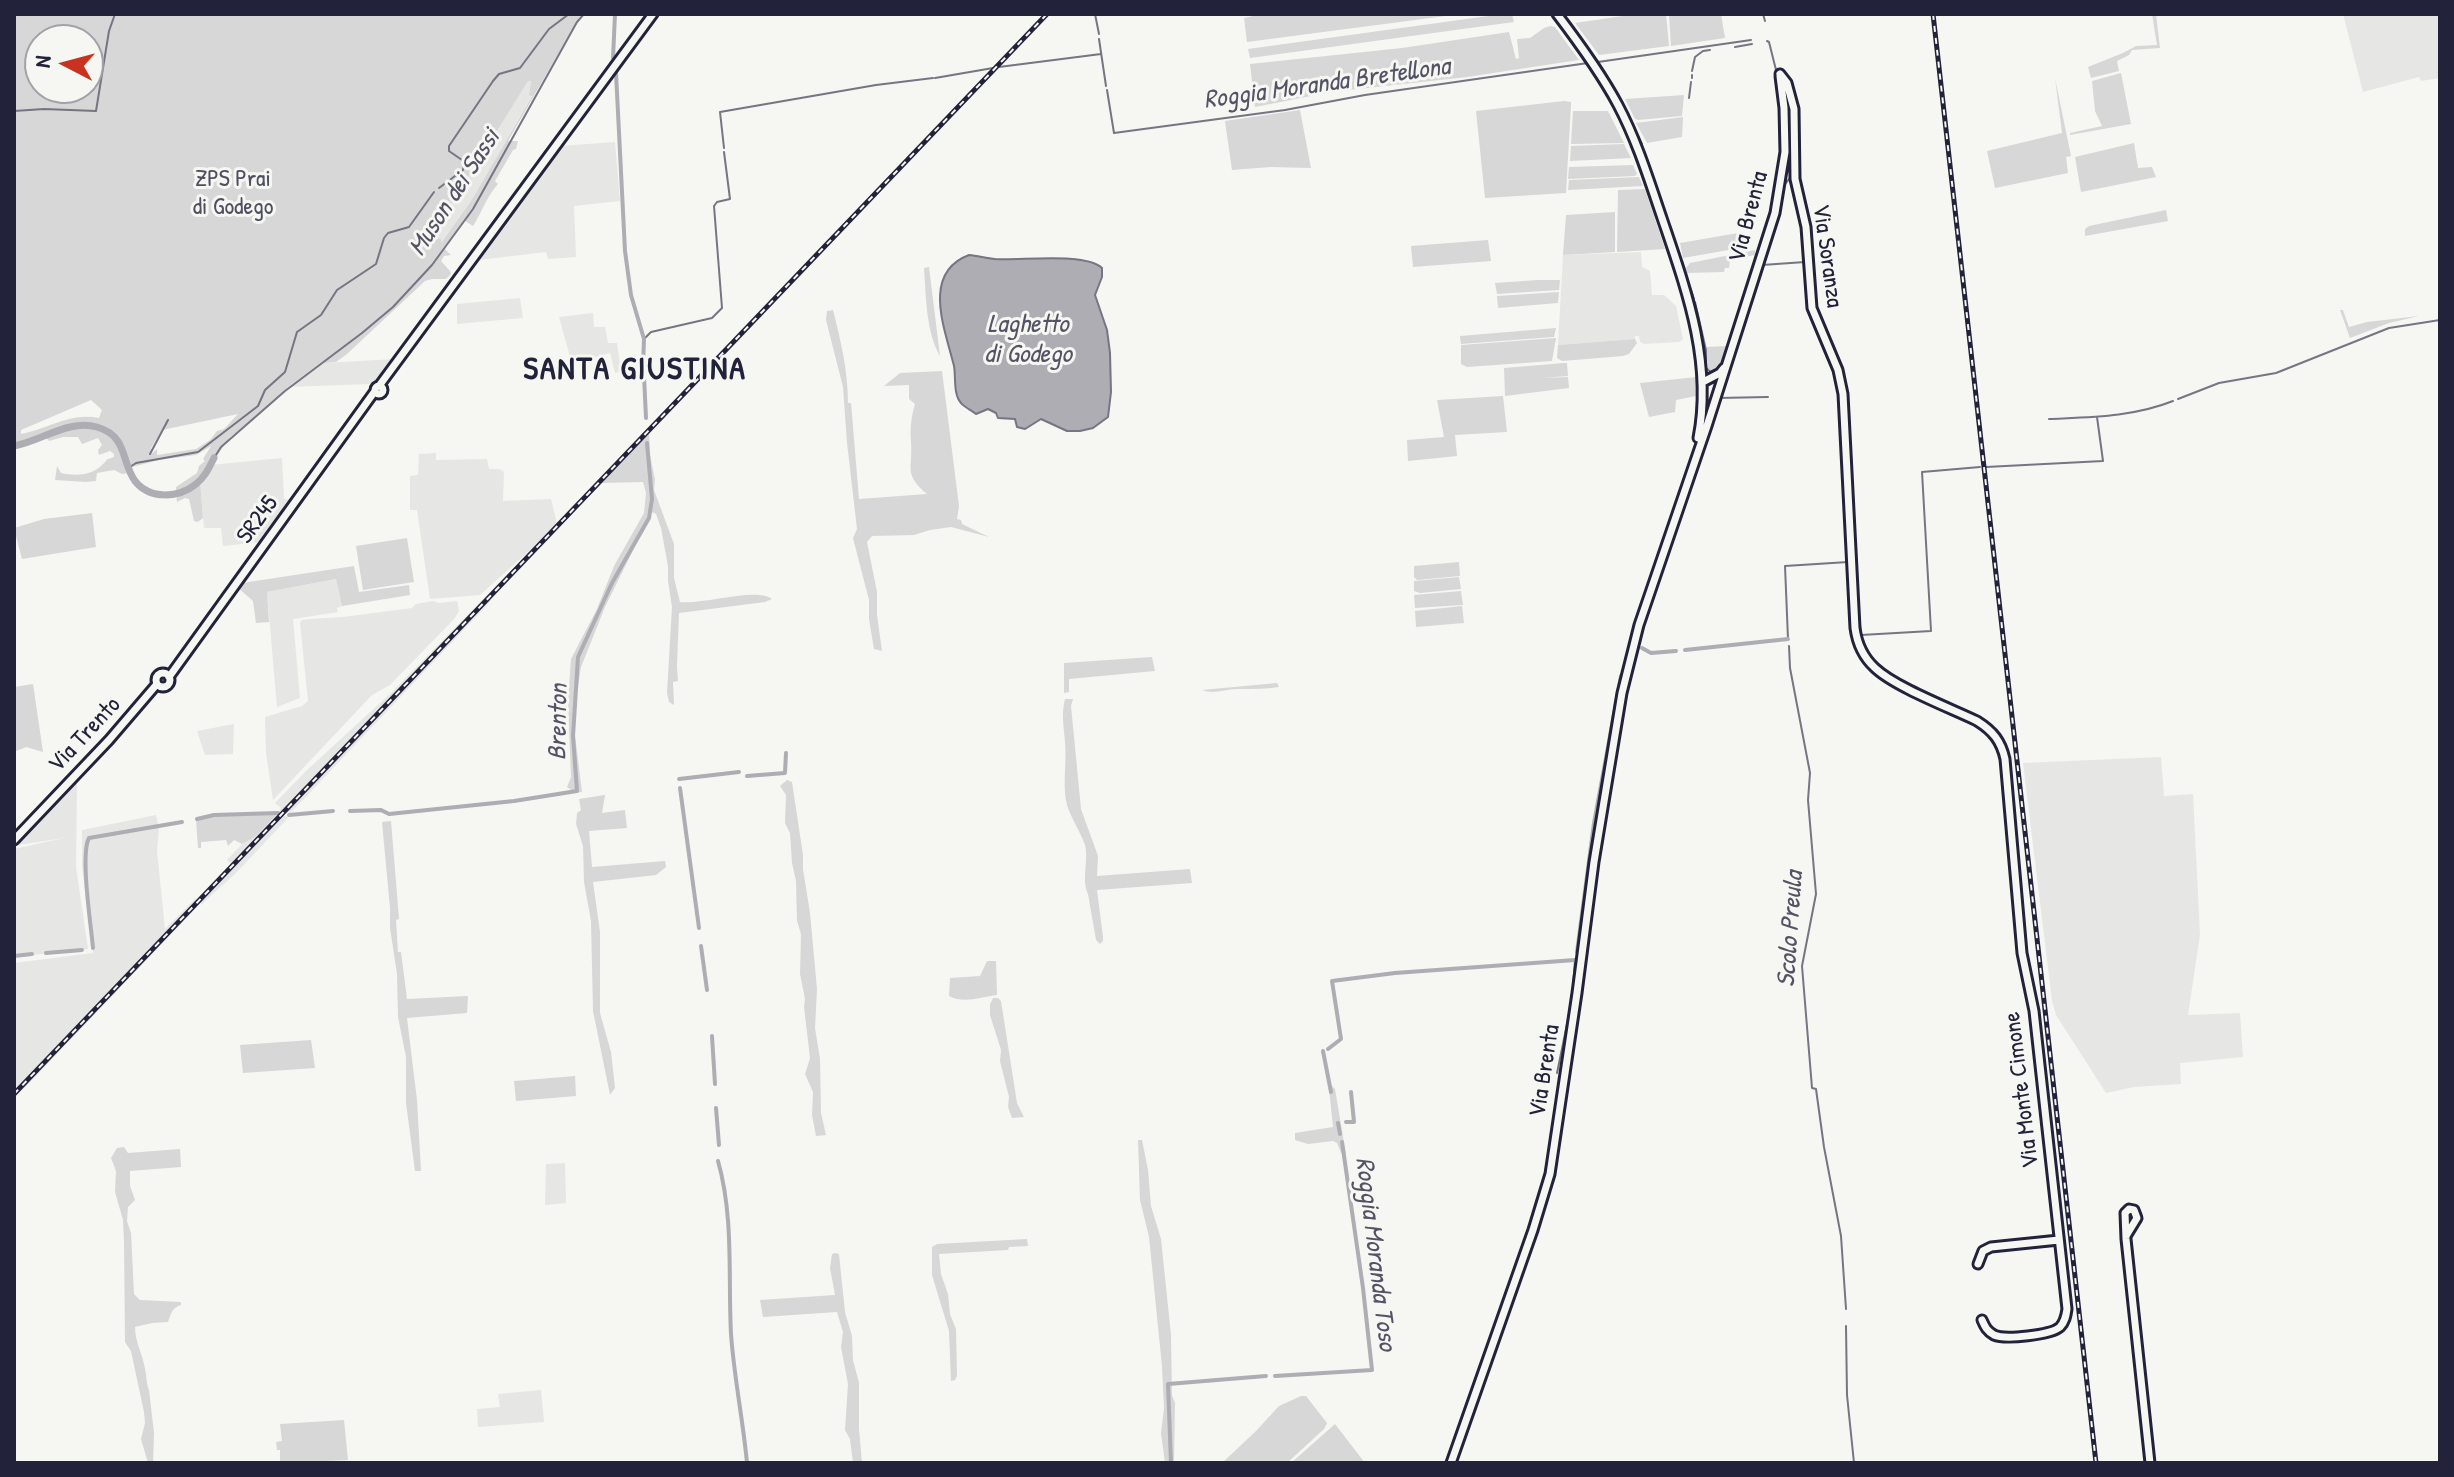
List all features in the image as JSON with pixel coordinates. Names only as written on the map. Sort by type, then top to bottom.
[{"type":"main road","name":"SR245","points":[[158,685],[158,675],[168,675],[174,668],[653,14]]},
{"type":"main road","points":[[1557,14],[1600,74],[1635,141],[1695,321],[1703,382],[1700,427],[1690,471]]},
{"type":"main road","name":"Via Brenta","points":[[1616,732],[1632,658],[1649,600],[1718,379],[1775,213],[1786,125],[1780,74]]},
{"type":"main road","name":"Via Soranza","points":[[1780,74],[1787,83],[1794,109],[1795,179],[1806,227],[1812,308],[1840,376],[1843,393],[1856,635],[1874,668],[1989,729],[2000,743],[2005,759]]},
{"type":"main road","points":[[1701,360],[1707,373],[1718,379],[1711,384],[1703,382]]},
{"type":"main road","name":"Via Brenta","points":[[1451,1463],[1550,1174],[1594,862],[1616,732],[1639,625],[1649,600]]},
{"type":"main road","name":"Via Trento","points":[[14,840],[158,685]]},
{"type":"main road","name":"Via Monte Cimone","points":[[1982,1320],[1986,1328],[2000,1336],[2053,1332],[2061,1326],[2067,1309],[2035,1022],[2022,953],[2005,759]]},
{"type":"main road","points":[[2130,1221],[2126,1236],[2150,1463]]},
{"type":"main road","points":[[1978,1264],[1983,1251],[1995,1245],[2059,1240]]},
{"type":"shaded area","points":[[1045,14],[1050,14],[787,290],[780,290]]},
{"type":"shaded area","points":[[2343,14],[2440,14],[2440,78],[2421,81],[2419,77],[2363,92]]},
{"type":"shaded area","points":[[523,80],[531,81],[529,94],[532,95],[471,201],[440,244],[430,238],[432,224]]},
{"type":"shaded area","points":[[615,142],[620,201],[574,206],[576,257],[548,259],[546,252],[479,260],[560,146]]},
{"type":"shaded area","points":[[1641,252],[1642,267],[1650,271],[1652,295],[1664,295],[1676,306],[1683,339],[1679,342],[1644,344],[1639,336],[1635,336],[1635,339],[1558,345],[1563,255]]},
{"type":"shaded area","points":[[777,293],[784,293],[496,593],[303,800],[290,813],[279,811],[281,808],[275,803],[392,692],[539,542],[480,595],[430,599],[417,510],[410,510],[410,476],[418,475],[419,454],[436,453],[436,460],[487,459],[489,469],[504,472],[503,501],[551,499],[557,524]]},
{"type":"shaded area","points":[[520,298],[523,318],[457,324],[457,304]]},
{"type":"shaded area","points":[[593,313],[594,327],[605,327],[608,343],[617,343],[621,371],[615,373],[610,353],[572,364],[559,317]]},
{"type":"shaded area","points":[[395,359],[378,382],[288,387],[324,360],[325,363]]},
{"type":"shaded area","points":[[282,458],[284,499],[292,500],[261,542],[223,546],[221,528],[204,528],[200,481],[210,465]]},
{"type":"shaded area","points":[[336,579],[342,606],[337,608],[338,612],[293,619],[300,698],[277,707],[267,592]]},
{"type":"shaded area","points":[[457,601],[459,611],[390,685],[372,695],[273,800],[266,753],[265,717],[302,706],[308,701],[302,620],[412,608],[416,604]]},
{"type":"shaded area","points":[[234,724],[233,754],[205,755],[197,731]]},
{"type":"shaded area","points":[[2161,757],[2164,796],[2193,794],[2200,935],[2188,1015],[2240,1013],[2243,1057],[2180,1063],[2181,1084],[2134,1087],[2106,1093],[2056,1015],[2052,1001],[2023,763]]},
{"type":"shaded area","points":[[74,780],[77,785],[76,867],[88,949],[14,957],[14,849],[64,838],[14,843]]},
{"type":"shaded area","points":[[277,814],[289,817],[201,905],[200,897],[231,864],[227,860]]},
{"type":"shaded area","points":[[156,815],[165,929],[196,898],[197,907],[14,1099],[14,963],[93,953],[82,867],[82,830]]},
{"type":"shaded area","points":[[565,1163],[566,1203],[545,1205],[546,1164]]},
{"type":"shaded area","points":[[541,1390],[544,1422],[478,1427],[477,1409],[500,1407],[498,1394]]},
{"type":"green space","name":"ZPS Prai di Godego","points":[[14,14],[581,14],[508,141],[518,141],[495,181],[498,184],[473,226],[465,221],[444,248],[451,255],[444,256],[441,261],[451,274],[446,279],[425,281],[347,354],[336,362],[323,361],[230,437],[200,481],[203,518],[198,522],[194,521],[189,499],[177,502],[176,487],[197,473],[211,446],[196,455],[132,467],[129,473],[114,470],[97,473],[96,481],[86,482],[55,480],[57,466],[61,473],[88,473],[98,469],[114,454],[110,451],[99,455],[102,445],[98,438],[82,444],[78,437],[49,441],[45,436],[14,445]],"holes":[[[528,81],[531,81],[529,95],[532,96],[471,201],[441,243],[441,239],[430,238]],[[91,400],[102,410],[99,418],[78,417],[21,434],[21,430]],[[238,414],[224,429],[217,431],[196,449],[157,455],[157,449],[150,455],[162,430]]]},
{"type":"green space","points":[[1263,14],[1461,14],[1247,42],[1244,18]]},
{"type":"green space","points":[[1512,14],[1514,22],[1250,58],[1248,49]]},
{"type":"green space","points":[[1637,14],[1666,14],[1669,46],[1599,55],[1575,23]]},
{"type":"green space","points":[[1669,14],[1721,14],[1725,38],[1671,46]]},
{"type":"green space","points":[[2152,14],[2156,14],[2160,48],[2132,50],[2117,61],[2119,71],[2091,78],[2088,67],[2136,46],[2157,45]]},
{"type":"green space","points":[[1550,26],[1555,27],[1579,60],[1467,77],[1331,92],[1255,107],[1250,64],[1402,48],[1509,32],[1516,59],[1519,58],[1517,39],[1530,38]]},
{"type":"green space","points":[[2121,73],[2131,124],[2070,135],[2102,126],[2095,111],[2092,81]]},
{"type":"green space","points":[[2055,78],[2071,156],[2066,157],[2068,173],[1995,188],[1987,151],[2062,133]]},
{"type":"green space","points":[[1684,95],[1682,116],[1638,120],[1625,99]]},
{"type":"green space","points":[[1571,102],[1566,193],[1485,198],[1476,111]]},
{"type":"green space","points":[[1300,110],[1311,168],[1232,170],[1225,121]]},
{"type":"green space","points":[[1573,111],[1608,111],[1624,143],[1571,144]]},
{"type":"green space","points":[[1683,117],[1682,137],[1647,143],[1636,123]]},
{"type":"green space","points":[[2134,143],[2138,168],[2152,167],[2156,177],[2081,192],[2075,157]]},
{"type":"green space","points":[[1624,144],[1631,158],[1570,161],[1571,146]]},
{"type":"green space","points":[[1633,165],[1635,176],[1568,179],[1569,167]]},
{"type":"green space","points":[[1639,177],[1643,186],[1568,190],[1569,180]]},
{"type":"green space","points":[[1645,189],[1665,249],[1617,252],[1618,190]]},
{"type":"green space","points":[[2166,210],[2168,221],[2085,236],[2085,229],[2089,226]]},
{"type":"green space","points":[[1615,212],[1615,252],[1563,255],[1566,215]]},
{"type":"green space","points":[[1738,233],[1740,248],[1683,258],[1680,243]]},
{"type":"green space","points":[[1488,240],[1491,261],[1413,267],[1411,246]]},
{"type":"green space","points":[[1755,250],[1755,255],[1730,260],[1729,268],[1725,268],[1724,272],[1687,273],[1690,263]]},
{"type":"green space","points":[[929,267],[940,356],[928,314],[924,268]]},
{"type":"green space","points":[[1560,280],[1559,290],[1497,294],[1495,283]]},
{"type":"green space","points":[[1559,292],[1558,303],[1498,308],[1497,296]]},
{"type":"green space","points":[[833,310],[845,368],[848,403],[851,403],[859,499],[927,494],[915,481],[911,470],[911,428],[915,404],[909,399],[909,385],[884,386],[900,373],[942,371],[959,506],[957,519],[989,537],[951,527],[914,535],[872,536],[867,542],[877,592],[882,651],[874,649],[869,600],[853,538],[857,529],[843,387],[826,320],[827,311]]},
{"type":"green space","points":[[2340,310],[2343,310],[2349,327],[2419,316],[2389,323],[2350,338]]},
{"type":"green space","points":[[1556,328],[1554,337],[1461,344],[1460,336]]},
{"type":"green space","points":[[1556,338],[1552,361],[1467,367],[1461,364],[1461,345]]},
{"type":"green space","points":[[1635,339],[1637,343],[1629,354],[1623,356],[1562,361],[1557,358],[1558,345]]},
{"type":"green space","points":[[1728,346],[1719,369],[1708,369],[1706,347]]},
{"type":"green space","points":[[1567,363],[1568,376],[1541,378],[1568,377],[1569,388],[1505,396],[1504,368]]},
{"type":"green space","points":[[1696,377],[1696,396],[1676,400],[1675,412],[1649,417],[1640,383]]},
{"type":"green space","points":[[1503,396],[1507,432],[1455,435],[1457,456],[1408,461],[1407,440],[1444,437],[1437,400]]},
{"type":"green space","points":[[649,432],[654,490],[674,544],[674,578],[680,602],[742,595],[772,599],[679,613],[678,681],[673,682],[674,705],[669,702],[672,607],[661,528],[656,514],[652,512],[605,607],[581,667],[573,719],[582,792],[575,793],[567,787],[571,777],[568,701],[571,659],[597,609],[614,566],[644,513],[646,493],[643,482],[601,483]]},
{"type":"green space","points":[[92,513],[96,547],[22,559],[14,528],[44,519]]},
{"type":"green space","points":[[407,538],[414,582],[363,590],[356,546]]},
{"type":"green space","points":[[1459,562],[1460,576],[1417,580],[1414,577],[1414,566]]},
{"type":"green space","points":[[354,566],[359,592],[409,585],[410,595],[342,606],[336,579],[267,592],[269,622],[256,623],[253,601],[238,588],[242,583]]},
{"type":"green space","points":[[1459,577],[1461,589],[1414,591],[1414,581]]},
{"type":"green space","points":[[1461,591],[1463,605],[1415,608],[1414,595]]},
{"type":"green space","points":[[1462,606],[1464,623],[1416,627],[1415,611]]},
{"type":"green space","points":[[1152,657],[1155,671],[1069,679],[1069,692],[1064,693],[1064,663]]},
{"type":"green space","points":[[1277,683],[1279,687],[1202,690]]},
{"type":"green space","points":[[33,684],[43,752],[26,747],[14,752],[14,687]]},
{"type":"green space","points":[[1065,699],[1073,699],[1071,706],[1081,809],[1098,856],[1097,876],[1190,869],[1192,883],[1097,890],[1103,937],[1100,944],[1096,940],[1086,888],[1085,845],[1066,797]]},
{"type":"green space","points":[[787,780],[792,782],[803,855],[817,989],[815,1028],[820,1059],[821,1113],[826,1135],[816,1136],[812,1115],[813,1092],[805,1074],[810,1058],[800,974],[801,934],[797,921],[796,881],[790,833],[785,823],[786,795],[780,786]]},
{"type":"green space","points":[[605,795],[602,813],[625,810],[627,828],[589,831],[592,867],[665,861],[666,867],[656,875],[593,882],[600,932],[600,1013],[611,1052],[615,1088],[610,1095],[593,1011],[591,921],[584,882],[583,846],[576,824],[577,813],[581,810],[579,799]]},
{"type":"green space","points":[[277,814],[255,837],[242,844],[234,840],[228,846],[226,840],[201,842],[201,848],[198,848],[196,820]]},
{"type":"green space","points":[[391,821],[399,919],[396,920],[398,952],[401,952],[407,999],[468,996],[467,1013],[407,1018],[417,1100],[421,1171],[415,1171],[406,1103],[406,1057],[398,1017],[397,974],[390,928],[382,822]]},
{"type":"green space","points":[[987,961],[996,961],[997,995],[966,1000],[949,996],[950,978],[980,976]]},
{"type":"green space","points":[[993,998],[1001,1001],[1017,1103],[1024,1117],[1012,1118],[1008,1107],[1001,1050],[990,1015]]},
{"type":"green space","points":[[311,1040],[315,1068],[243,1073],[240,1045]]},
{"type":"green space","points":[[1327,1070],[1329,1083],[1335,1089],[1346,1154],[1341,1153],[1333,1141],[1308,1144],[1295,1140],[1295,1133],[1333,1127]]},
{"type":"green space","points":[[575,1076],[576,1096],[516,1101],[514,1081]]},
{"type":"green space","points":[[1138,1140],[1142,1140],[1151,1206],[1161,1239],[1175,1403],[1174,1463],[1165,1463],[1161,1433],[1164,1408],[1162,1366],[1149,1237],[1140,1200]]},
{"type":"green space","points":[[124,1147],[128,1153],[180,1149],[181,1167],[130,1171],[130,1186],[135,1200],[128,1207],[127,1221],[131,1233],[134,1294],[140,1300],[181,1302],[172,1311],[168,1322],[135,1327],[149,1390],[154,1433],[153,1463],[148,1463],[141,1439],[144,1412],[131,1351],[125,1342],[123,1220],[115,1192],[116,1171],[111,1158],[117,1148]]},
{"type":"green space","points":[[1027,1239],[1028,1246],[1009,1247],[1008,1250],[939,1254],[950,1314],[956,1329],[957,1376],[951,1381],[949,1331],[932,1275],[932,1247],[937,1244]]},
{"type":"green space","points":[[832,1254],[839,1254],[845,1312],[859,1383],[862,1463],[853,1463],[850,1439],[845,1430],[848,1384],[841,1347],[843,1332],[837,1312],[763,1317],[760,1300],[835,1295],[830,1268]]},
{"type":"green space","points":[[1306,1396],[1327,1423],[1287,1463],[1222,1463],[1279,1406]]},
{"type":"green space","points":[[344,1420],[348,1460],[280,1463],[280,1450],[277,1450],[276,1442],[282,1441],[280,1424]]},
{"type":"green space","points":[[1335,1424],[1365,1463],[1291,1463]]},
{"type":"water","name":"Laghetto di Godego","points":[[969,255],[995,259],[1081,260],[1102,268],[1095,295],[1107,330],[1110,353],[1108,417],[1093,428],[1080,431],[1067,431],[1041,419],[1025,429],[1017,427],[1015,419],[998,418],[988,409],[976,414],[961,403],[940,303],[945,275],[954,263]]},
{"type":"waterway","points":[[14,111],[96,111],[109,31],[115,14]]},
{"type":"waterway","points":[[439,188],[463,170],[462,160],[449,151],[449,146],[493,81],[499,74],[520,68],[549,29],[569,14]]},
{"type":"waterway","name":"Muson dei Sassi","points":[[214,458],[221,447],[285,391],[393,307],[432,265],[473,209],[584,14]]},
{"type":"waterway","name":"Brenton","points":[[613,58],[615,14]]},
{"type":"waterway","name":"Roggia Moranda Bretellona","points":[[1095,14],[1099,34]]},
{"type":"waterway","points":[[1562,14],[1618,95]]},
{"type":"waterway","points":[[1763,14],[1765,21]]},
{"type":"waterway","name":"Roggia Moranda Bretellona","points":[[1099,39],[1106,86]]},
{"type":"waterway","name":"Roggia Moranda Bretellona","points":[[1598,62],[1751,40]]},
{"type":"waterway","points":[[1767,41],[1777,74]]},
{"type":"waterway","points":[[1735,47],[1752,44]]},
{"type":"waterway","points":[[1692,71],[1695,57],[1710,50]]},
{"type":"waterway","name":"Roggia Moranda Bretellona","points":[[999,67],[1101,54]]},
{"type":"waterway","name":"Roggia Moranda Bretellona","points":[[1107,90],[1114,133],[1588,63]]},
{"type":"waterway","name":"Roggia Moranda Bretellona","points":[[935,78],[993,68]]},
{"type":"waterway","name":"Brenton","points":[[616,73],[625,251],[631,295],[644,339],[643,367]]},
{"type":"waterway","name":"Roggia Moranda Bretellona","points":[[724,148],[720,112],[933,78]]},
{"type":"waterway","points":[[1689,98],[1691,82]]},
{"type":"waterway","points":[[1619,98],[1642,144]]},
{"type":"waterway","points":[[1642,147],[1672,233]]},
{"type":"waterway","name":"Roggia Moranda Bretellona","points":[[644,339],[651,332],[712,318],[722,308],[714,206],[717,202],[730,199],[724,152]]},
{"type":"waterway","points":[[1780,208],[1784,185],[1791,177]]},
{"type":"waterway","points":[[127,469],[136,463],[198,452],[258,406],[265,390],[285,372],[297,332],[321,315],[337,290],[376,264],[388,233],[409,227],[434,192]]},
{"type":"waterway","points":[[1765,234],[1769,221]]},
{"type":"waterway","points":[[1673,236],[1680,257]]},
{"type":"waterway","points":[[1681,261],[1694,299]]},
{"type":"waterway","points":[[1762,265],[1805,262]]},
{"type":"waterway","points":[[1805,265],[1807,282]]},
{"type":"waterway","points":[[1748,282],[1752,272]]},
{"type":"waterway","points":[[1737,319],[1744,298]]},
{"type":"waterway","points":[[1695,302],[1706,350],[1706,368],[1712,373]]},
{"type":"waterway","points":[[1810,311],[1823,345]]},
{"type":"waterway","points":[[2178,399],[2219,383],[2276,373],[2389,328],[2440,320]]},
{"type":"waterway","points":[[1722,365],[1734,328]]},
{"type":"waterway","points":[[1828,356],[1835,373]]},
{"type":"waterway","name":"Brenton","points":[[644,376],[646,418]]},
{"type":"waterway","points":[[1718,398],[1768,397]]},
{"type":"waterway","points":[[2049,419],[2127,413],[2173,401]]},
{"type":"waterway","points":[[1986,467],[2103,461],[2097,417]]},
{"type":"waterway","points":[[150,454],[168,420]]},
{"type":"waterway","points":[[14,446],[65,428],[97,427],[107,431],[119,443],[135,481],[148,491],[165,495],[181,492],[196,484],[214,458]]},
{"type":"waterway","name":"Brenton","points":[[350,811],[381,810],[389,814],[577,791],[573,736],[578,657],[612,583],[649,518],[652,499],[647,443]]},
{"type":"waterway","points":[[1857,591],[1861,635],[1931,631],[1922,472],[1980,467]]},
{"type":"waterway","points":[[1788,639],[1785,566],[1848,562]]},
{"type":"waterway","name":"Roggia Moranda Toso","points":[[1685,650],[1788,639]]},
{"type":"waterway","name":"Scolo Preula","points":[[1789,646],[1790,668],[1810,773],[1808,800],[1816,894],[1802,966],[1812,1088],[1816,1089],[1841,1236],[1846,1309]]},
{"type":"waterway","name":"Roggia Moranda Toso","points":[[1642,648],[1651,653],[1676,651]]},
{"type":"waterway","name":"Roggia Moranda Toso","points":[[1577,952],[1594,823],[1621,676]]},
{"type":"waterway","points":[[747,776],[785,773],[786,753]]},
{"type":"waterway","points":[[679,779],[739,772]]},
{"type":"waterway","points":[[680,788],[699,928]]},
{"type":"waterway","name":"Brenton","points":[[289,815],[333,811]]},
{"type":"waterway","name":"Brenton","points":[[197,819],[214,815],[278,813]]},
{"type":"waterway","name":"Brenton","points":[[93,948],[86,874],[89,838],[182,822]]},
{"type":"waterway","points":[[701,946],[707,990]]},
{"type":"waterway","name":"Brenton","points":[[46,953],[82,950]]},
{"type":"waterway","name":"Brenton","points":[[14,956],[32,954]]},
{"type":"waterway","points":[[1557,1073],[1572,1000],[1575,960]]},
{"type":"waterway","name":"Roggia Moranda Toso","points":[[1328,1049],[1341,1039],[1332,981],[1395,973],[1575,960]]},
{"type":"waterway","points":[[712,1036],[715,1084]]},
{"type":"waterway","name":"Roggia Moranda Toso","points":[[1323,1051],[1331,1092]]},
{"type":"waterway","name":"Roggia Moranda Toso","points":[[1346,1122],[1354,1122],[1351,1092]]},
{"type":"waterway","points":[[716,1108],[719,1145]]},
{"type":"waterway","name":"Roggia Moranda Toso","points":[[1338,1123],[1340,1134]]},
{"type":"waterway","name":"Roggia Moranda Toso","points":[[1275,1376],[1372,1370],[1342,1142]]},
{"type":"waterway","points":[[1543,1186],[1548,1156]]},
{"type":"waterway","points":[[718,1161],[726,1204],[731,1334],[747,1463]]},
{"type":"waterway","points":[[1474,1387],[1533,1219]]},
{"type":"waterway","name":"Scolo Preula","points":[[1846,1326],[1847,1395],[1854,1463]]},
{"type":"waterway","name":"Roggia Moranda Toso","points":[[1171,1463],[1168,1384],[1266,1376]]},
{"type":"waterway","points":[[1447,1463],[1459,1428]]},
{"type":"railway","points":[[14,1094],[1047,14]]},
{"type":"railway","points":[[1933,14],[2096,1463]]},
{"type":"district","name":"SANTA GIUSTINA","points":[[635,370]]}]
